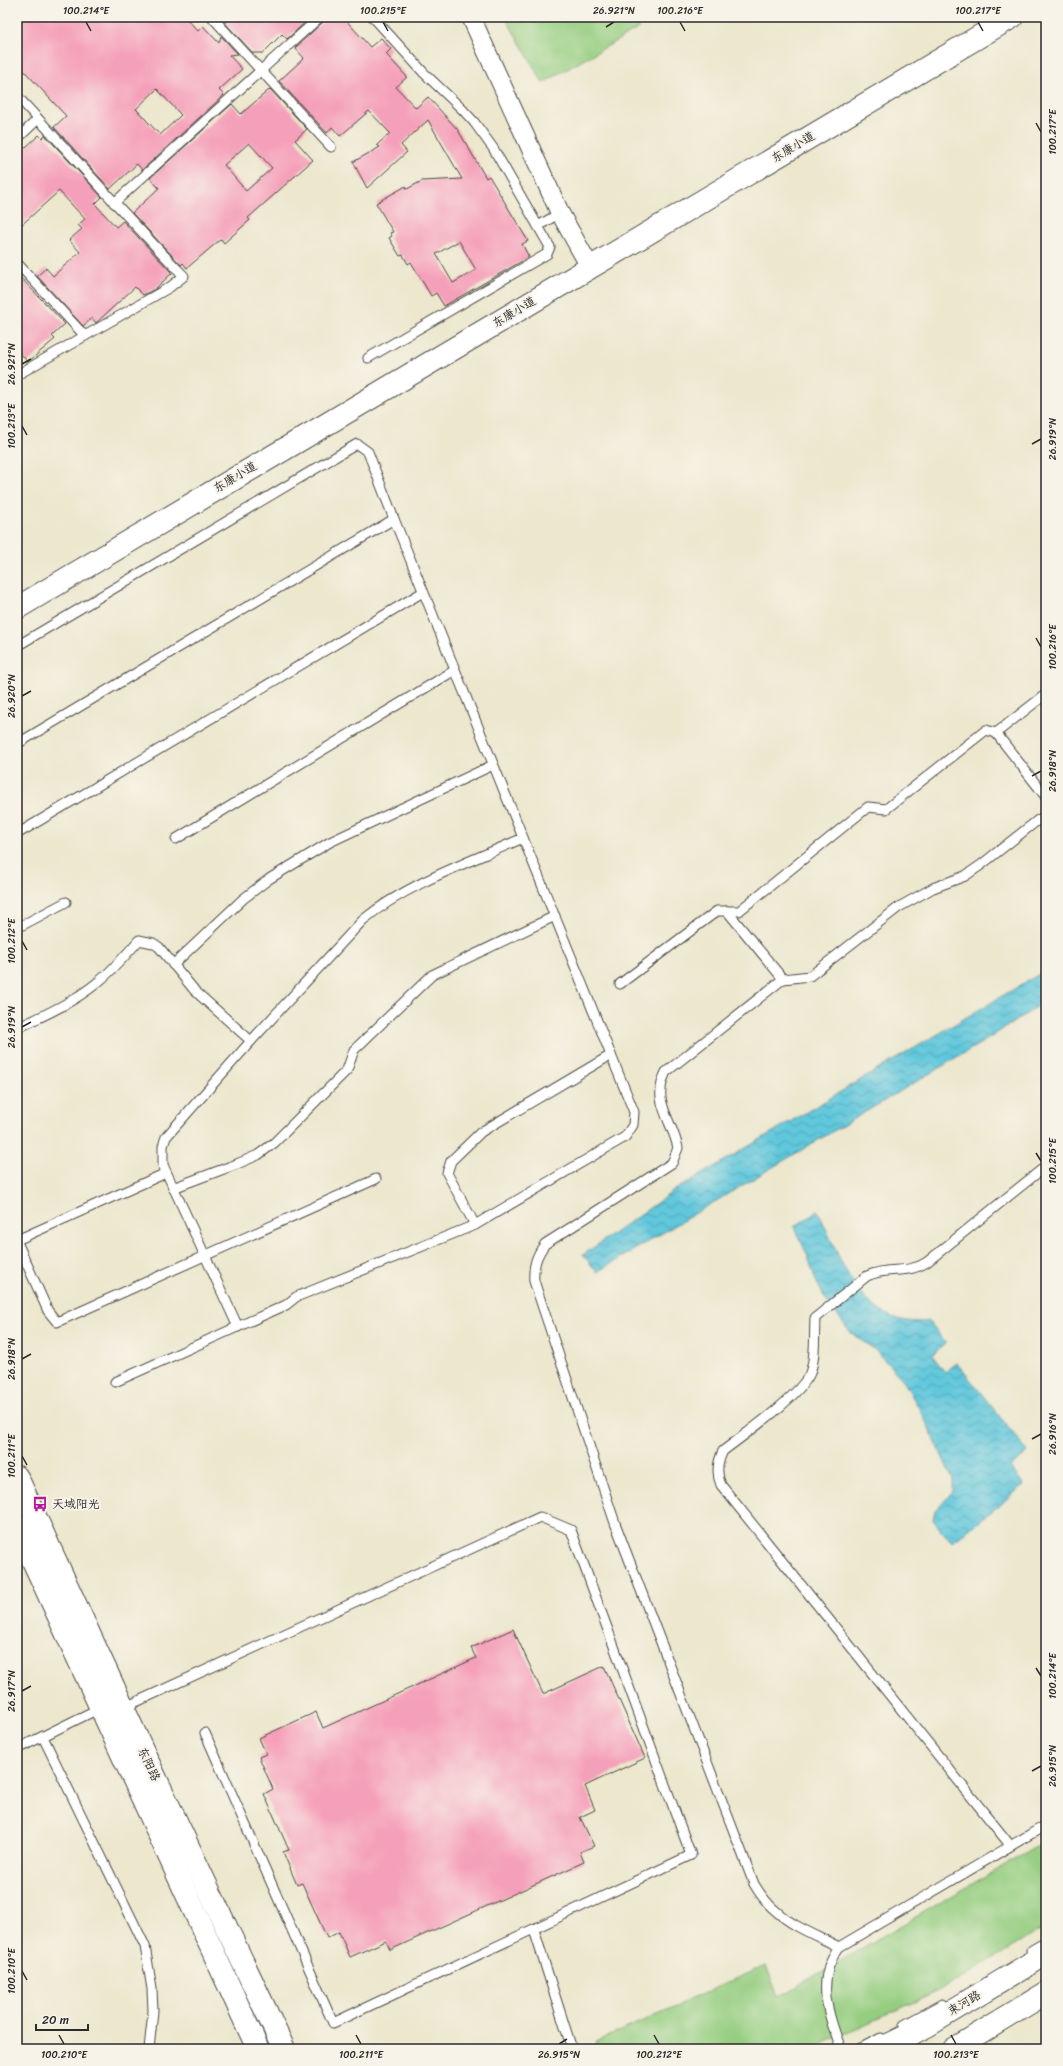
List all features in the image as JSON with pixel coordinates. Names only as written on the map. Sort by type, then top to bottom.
[{"type":"main road","name":"东康小道","points":[[17,608],[1012,17]]},
{"type":"main road","name":"东阳路","points":[[17,1477],[123,1708],[284,2049]]},
{"type":"main road","name":"东阳路","points":[[17,1526],[102,1707],[258,2049]]},
{"type":"main road","name":"束河路","points":[[887,2038],[927,2026],[1036,1954]]},
{"type":"main road","points":[[954,2049],[1046,1993]]},
{"type":"street","points":[[471,17],[560,213],[590,267]]},
{"type":"lane","points":[[212,17],[331,147]]},
{"type":"lane","points":[[114,203],[320,17]]},
{"type":"lane","points":[[368,358],[547,254],[550,247],[493,148],[474,122],[424,73],[373,17]]},
{"type":"lane","points":[[17,96],[101,186],[114,203],[184,276],[170,287],[17,375]]},
{"type":"lane","points":[[17,139],[38,119]]},
{"type":"lane","points":[[538,226],[560,213]]},
{"type":"lane","points":[[17,262],[85,336]]},
{"type":"lane","points":[[17,646],[357,444],[368,452],[634,1112],[635,1119],[630,1132],[625,1137],[474,1225],[296,1297],[286,1305],[115,1382]]},
{"type":"lane","points":[[17,744],[394,519]]},
{"type":"lane","points":[[17,834],[424,592]]},
{"type":"lane","points":[[176,839],[455,670]]},
{"type":"lane","points":[[996,733],[1046,694]]},
{"type":"lane","points":[[620,984],[717,910],[739,911],[868,807],[886,808],[986,730],[996,733],[1046,797]]},
{"type":"lane","points":[[173,965],[243,899],[269,879],[330,842],[493,765]]},
{"type":"lane","points":[[839,1947],[776,1912],[766,1902],[754,1884],[615,1522],[534,1281],[535,1261],[545,1244],[672,1163],[677,1154],[677,1141],[660,1097],[660,1088],[666,1072],[783,979],[810,976],[899,907],[933,888],[965,876],[1038,820],[1046,816]]},
{"type":"lane","points":[[238,1327],[166,1173],[162,1156],[166,1137],[251,1041],[363,920],[376,909],[404,892],[523,838]]},
{"type":"lane","points":[[17,928],[66,902]]},
{"type":"lane","points":[[727,911],[783,979]]},
{"type":"lane","points":[[173,1188],[258,1155],[274,1143],[347,1070],[354,1050],[432,975],[555,916]]},
{"type":"lane","points":[[17,1028],[56,1010],[82,994],[110,972],[139,940],[153,943],[159,947],[173,965],[210,1005],[251,1041]]},
{"type":"lane","points":[[474,1225],[447,1173],[451,1161],[481,1132],[611,1055]]},
{"type":"lane","points":[[1010,1845],[720,1485],[718,1465],[723,1451],[795,1394],[806,1381],[813,1363],[815,1318],[867,1276],[886,1269],[901,1271],[920,1267],[1046,1166]]},
{"type":"lane","points":[[166,1173],[17,1241],[48,1311],[57,1322],[376,1179]]},
{"type":"lane","points":[[123,1708],[540,1517],[571,1530],[691,1855],[333,2023],[205,1733]]},
{"type":"lane","points":[[17,1749],[102,1707]]},
{"type":"lane","points":[[43,1737],[145,1946],[152,1989],[153,2011],[149,2049]]},
{"type":"lane","points":[[841,2049],[834,2029],[825,1989],[829,1962],[839,1947],[1046,1825]]},
{"type":"lane","points":[[534,1930],[572,2049]]},
{"type":"lane","points":[[1036,1954],[1046,1942]]},
{"type":"lane","points":[[859,2049],[887,2038],[949,2000]]},
{"type":"green space","points":[[505,17],[632,17],[639,28],[543,83]]},
{"type":"green space","points":[[1046,1841],[1046,1927],[939,1991],[810,2049],[598,2049],[596,2042],[766,1965],[778,1997]]},
{"type":"water","points":[[1046,970],[1046,1001],[991,1037],[597,1272],[583,1255],[675,1190]]},
{"type":"water","points":[[818,1211],[846,1270],[857,1288],[870,1303],[887,1314],[906,1321],[929,1321],[946,1343],[932,1355],[945,1372],[957,1363],[1028,1452],[1010,1467],[1024,1485],[952,1543],[933,1520],[935,1510],[953,1491],[953,1480],[924,1417],[903,1380],[875,1350],[850,1332],[826,1300],[816,1281],[807,1254],[794,1227]]},
{"type":"building","points":[[17,17],[185,17],[198,31],[203,26],[219,43],[221,36],[238,54],[229,55],[242,69],[219,90],[224,95],[142,170],[137,164],[110,189],[54,127],[66,116],[17,63]],"holes":[[[157,89],[181,115],[160,135],[136,109]]]},
{"type":"building","points":[[227,17],[311,17],[287,39],[282,34],[263,53],[253,53],[225,23]]},
{"type":"building","points":[[326,17],[343,17],[370,47],[381,38],[391,49],[386,54],[407,77],[396,87],[416,108],[428,97],[458,130],[486,178],[489,176],[528,241],[522,244],[529,257],[444,306],[436,293],[431,296],[411,262],[408,264],[403,255],[400,256],[389,238],[392,236],[390,233],[393,232],[376,203],[406,186],[407,189],[422,181],[462,179],[428,120],[401,145],[407,152],[367,188],[353,162],[380,147],[377,145],[390,133],[369,111],[340,136],[332,127],[327,133],[279,81],[304,58],[295,48],[324,21]],"holes":[[[459,241],[476,270],[453,283],[436,254]]]},
{"type":"building","points":[[270,89],[307,129],[295,140],[313,160],[248,218],[250,220],[224,243],[221,239],[187,268],[183,263],[181,265],[132,213],[159,188],[150,178],[232,104],[241,114]],"holes":[[[249,143],[272,168],[246,191],[224,165]]]},
{"type":"building","points":[[39,135],[42,138],[45,135],[102,197],[95,204],[116,227],[123,221],[172,273],[155,289],[143,295],[135,287],[96,323],[92,318],[83,326],[37,276],[46,268],[53,276],[80,252],[69,240],[82,229],[78,225],[85,219],[59,191],[17,229],[17,155]]},
{"type":"building","points":[[17,274],[65,324],[52,336],[55,339],[28,362],[17,349]]},
{"type":"building","points":[[513,1629],[543,1694],[604,1666],[645,1758],[585,1786],[595,1810],[580,1817],[594,1846],[580,1852],[584,1862],[390,1950],[386,1941],[350,1957],[339,1932],[327,1938],[302,1883],[297,1885],[283,1852],[289,1850],[264,1794],[273,1789],[259,1757],[266,1754],[259,1738],[316,1712],[323,1728],[476,1658],[471,1648]]},
{"type":"place","name":"天域阳光","points":[[40,1504]]}]
